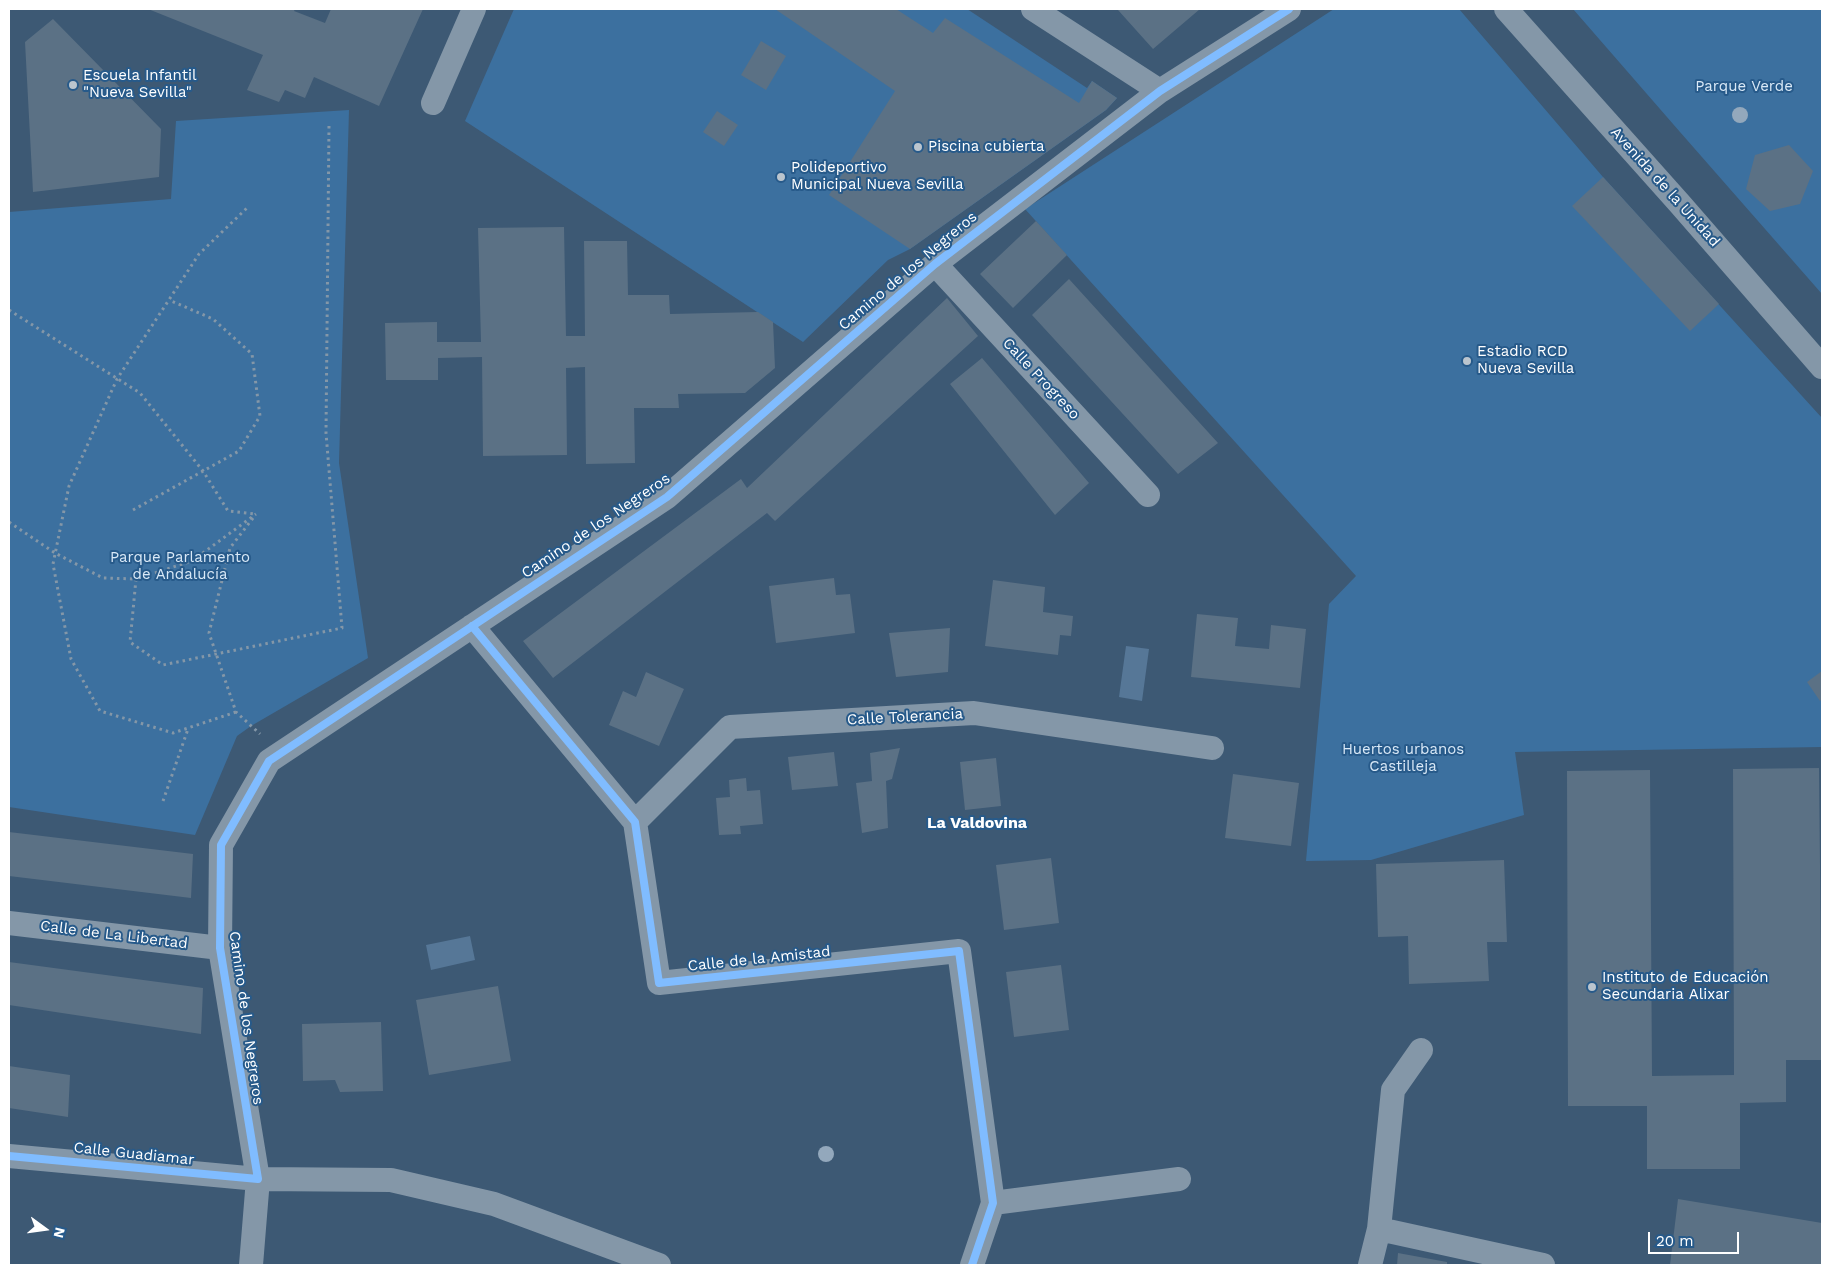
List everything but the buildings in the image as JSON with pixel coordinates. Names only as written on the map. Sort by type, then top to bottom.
[{"type":"street","points":[[433,103],[474,9]]},
{"type":"street","points":[[1033,9],[1160,91]]},
{"type":"street","name":"Camino de los Negreros","points":[[251,1265],[258,1179],[220,948],[221,845],[269,761],[667,497],[935,264],[1160,91],[1289,9]]},
{"type":"street","name":"Avenida de la Unidad","points":[[1506,9],[1822,367]]},
{"type":"street","name":"Calle Progreso","points":[[935,264],[1148,495]]},
{"type":"street","points":[[472,626],[635,822]]},
{"type":"street","name":"Calle Tolerancia","points":[[635,822],[730,727],[974,713],[1212,748]]},
{"type":"street","name":"Calle de la Amistad","points":[[635,822],[658,983],[959,951],[993,1203],[972,1265]]},
{"type":"street","name":"Calle de La Libertad","points":[[9,923],[220,948]]},
{"type":"street","points":[[1370,1265],[1379,1229],[1393,1090],[1421,1050]]},
{"type":"street","name":"Calle Guadiamar","points":[[9,1156],[258,1179],[391,1180],[494,1204],[659,1265]]},
{"type":"street","points":[[993,1203],[1179,1179]]},
{"type":"street","points":[[1379,1229],[1543,1265]]},
{"type":"path","points":[[136,579],[130,642],[164,665],[342,628],[326,433],[329,125]]},
{"type":"path","points":[[248,207],[199,254],[117,379],[69,486],[53,564],[71,659],[100,711],[173,733],[236,712],[209,633],[230,548],[256,514]]},
{"type":"path","points":[[134,510],[239,450],[260,416],[252,354],[213,319],[169,300]]},
{"type":"path","points":[[9,310],[140,394],[203,471],[228,511],[256,514]]},
{"type":"path","points":[[9,522],[55,553],[103,578],[136,579],[192,561],[256,514]]},
{"type":"path","points":[[163,801],[188,728]]},
{"type":"green space","name":"Polideportivo Municipal Nueva Sevilla","points":[[514,9],[967,9],[1087,88],[1092,81],[1117,98],[1106,110],[910,249],[888,260],[803,342],[465,121]]},
{"type":"green space","name":"Estadio RCD Nueva Sevilla","points":[[1334,9],[1459,9],[1603,177],[1822,418],[1822,747],[1515,752],[1524,815],[1371,860],[1306,861],[1329,604],[1356,576],[1025,209]]},
{"type":"green space","name":"Parque Verde","points":[[1573,9],[1822,9],[1822,294],[1680,132]]},
{"type":"green space","name":"Parque Parlamento de Andalucía","points":[[349,110],[339,463],[368,658],[237,736],[195,835],[9,807],[9,212],[171,199],[176,121]]},
{"type":"shaded area","points":[[1126,646],[1149,649],[1142,701],[1119,697]]},
{"type":"shaded area","points":[[470,936],[475,960],[431,970],[426,945]]},
{"type":"cycle path","points":[[9,1156],[258,1179],[220,948],[221,845],[269,761],[667,497],[935,264],[1160,91],[1289,9]]},
{"type":"cycle path","points":[[472,626],[635,822],[659,983],[959,951],[993,1203],[972,1265]]},
{"type":"place","name":"Escuela Infantil \"Nueva Sevilla\"","points":[[73,85]]},
{"type":"place","name":"Piscina cubierta","points":[[918,147]]},
{"type":"place","name":"Polideportivo Municipal Nueva Sevilla","points":[[781,177]]},
{"type":"place","name":"Estadio RCD Nueva Sevilla","points":[[1467,361]]},
{"type":"place","name":"Instituto de Educación Secundaria Alixar","points":[[1592,987]]},
{"type":"district","name":"La Valdovina","points":[[977,823]]},
{"type":"park label","name":"Huertos urbanos Castilleja","points":[[1403,758]]}]
